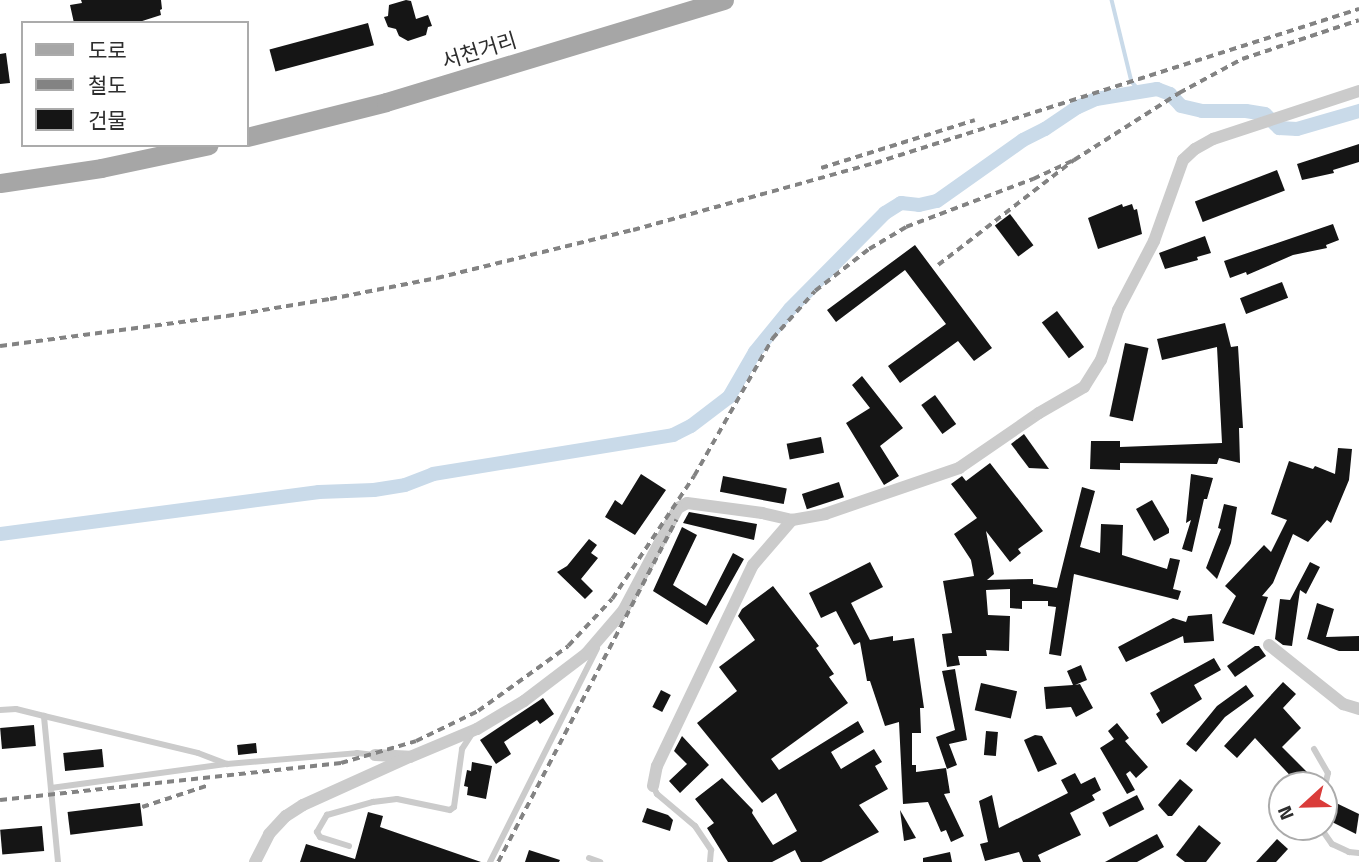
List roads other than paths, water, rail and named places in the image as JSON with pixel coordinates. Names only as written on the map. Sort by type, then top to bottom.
[{"type":"main road","name":"서천거리","points":[[248,137],[386,102],[724,0]]},
{"type":"main road","points":[[0,184],[101,168],[200,147]]},
{"type":"street","points":[[254,862],[269,834],[286,816],[303,805],[477,729],[524,701],[586,654],[623,611],[678,508],[687,503],[762,513],[792,520],[825,514],[959,468],[1039,413],[1083,387],[1101,360],[1118,310],[1154,242],[1183,160],[1195,149],[1213,139],[1359,91]]},
{"type":"street","points":[[653,786],[657,766],[753,565],[792,520]]},
{"type":"street","points":[[1269,645],[1343,705],[1359,709]]},
{"type":"street","points":[[375,755],[410,757]]},
{"type":"lane","points":[[489,862],[606,631]]},
{"type":"lane","points":[[0,710],[16,709],[198,753],[227,764]]},
{"type":"lane","points":[[44,716],[58,862]]},
{"type":"lane","points":[[349,846],[320,837],[317,832],[327,815],[373,802],[397,799],[450,810],[454,807],[462,749],[477,729]]},
{"type":"lane","points":[[1314,750],[1327,771]]},
{"type":"lane","points":[[51,788],[227,764],[357,753],[375,755]]},
{"type":"lane","points":[[653,786],[657,794],[695,826],[711,849],[710,862]]},
{"type":"lane","points":[[1330,841],[1359,853]]},
{"type":"lane","points":[[589,858],[600,862]]},
{"type":"waterway","points":[[1112,0],[1132,82],[1140,91]]},
{"type":"waterway","points":[[0,534],[319,492],[374,490],[405,485],[433,474],[673,435],[691,426],[729,397],[755,352],[790,309],[885,213],[901,203],[919,205],[937,201],[1023,140],[1078,107],[1096,99],[1157,89],[1170,94],[1181,106],[1202,111],[1265,114],[1279,128],[1297,129],[1359,111]]},
{"type":"railway","points":[[0,346],[227,316],[330,299],[437,278],[633,230],[875,163],[1359,9]]},
{"type":"railway","points":[[938,265],[1074,160],[1179,93],[1242,59],[1359,20]]},
{"type":"railway","points":[[821,168],[975,120]]},
{"type":"railway","points":[[0,800],[341,763],[416,741],[478,711],[568,646],[612,599],[694,476],[772,339],[815,291],[869,249],[906,227],[1033,179],[1074,160]]},
{"type":"railway","points":[[498,862],[676,520]]},
{"type":"railway","points":[[142,807],[209,785]]}]
